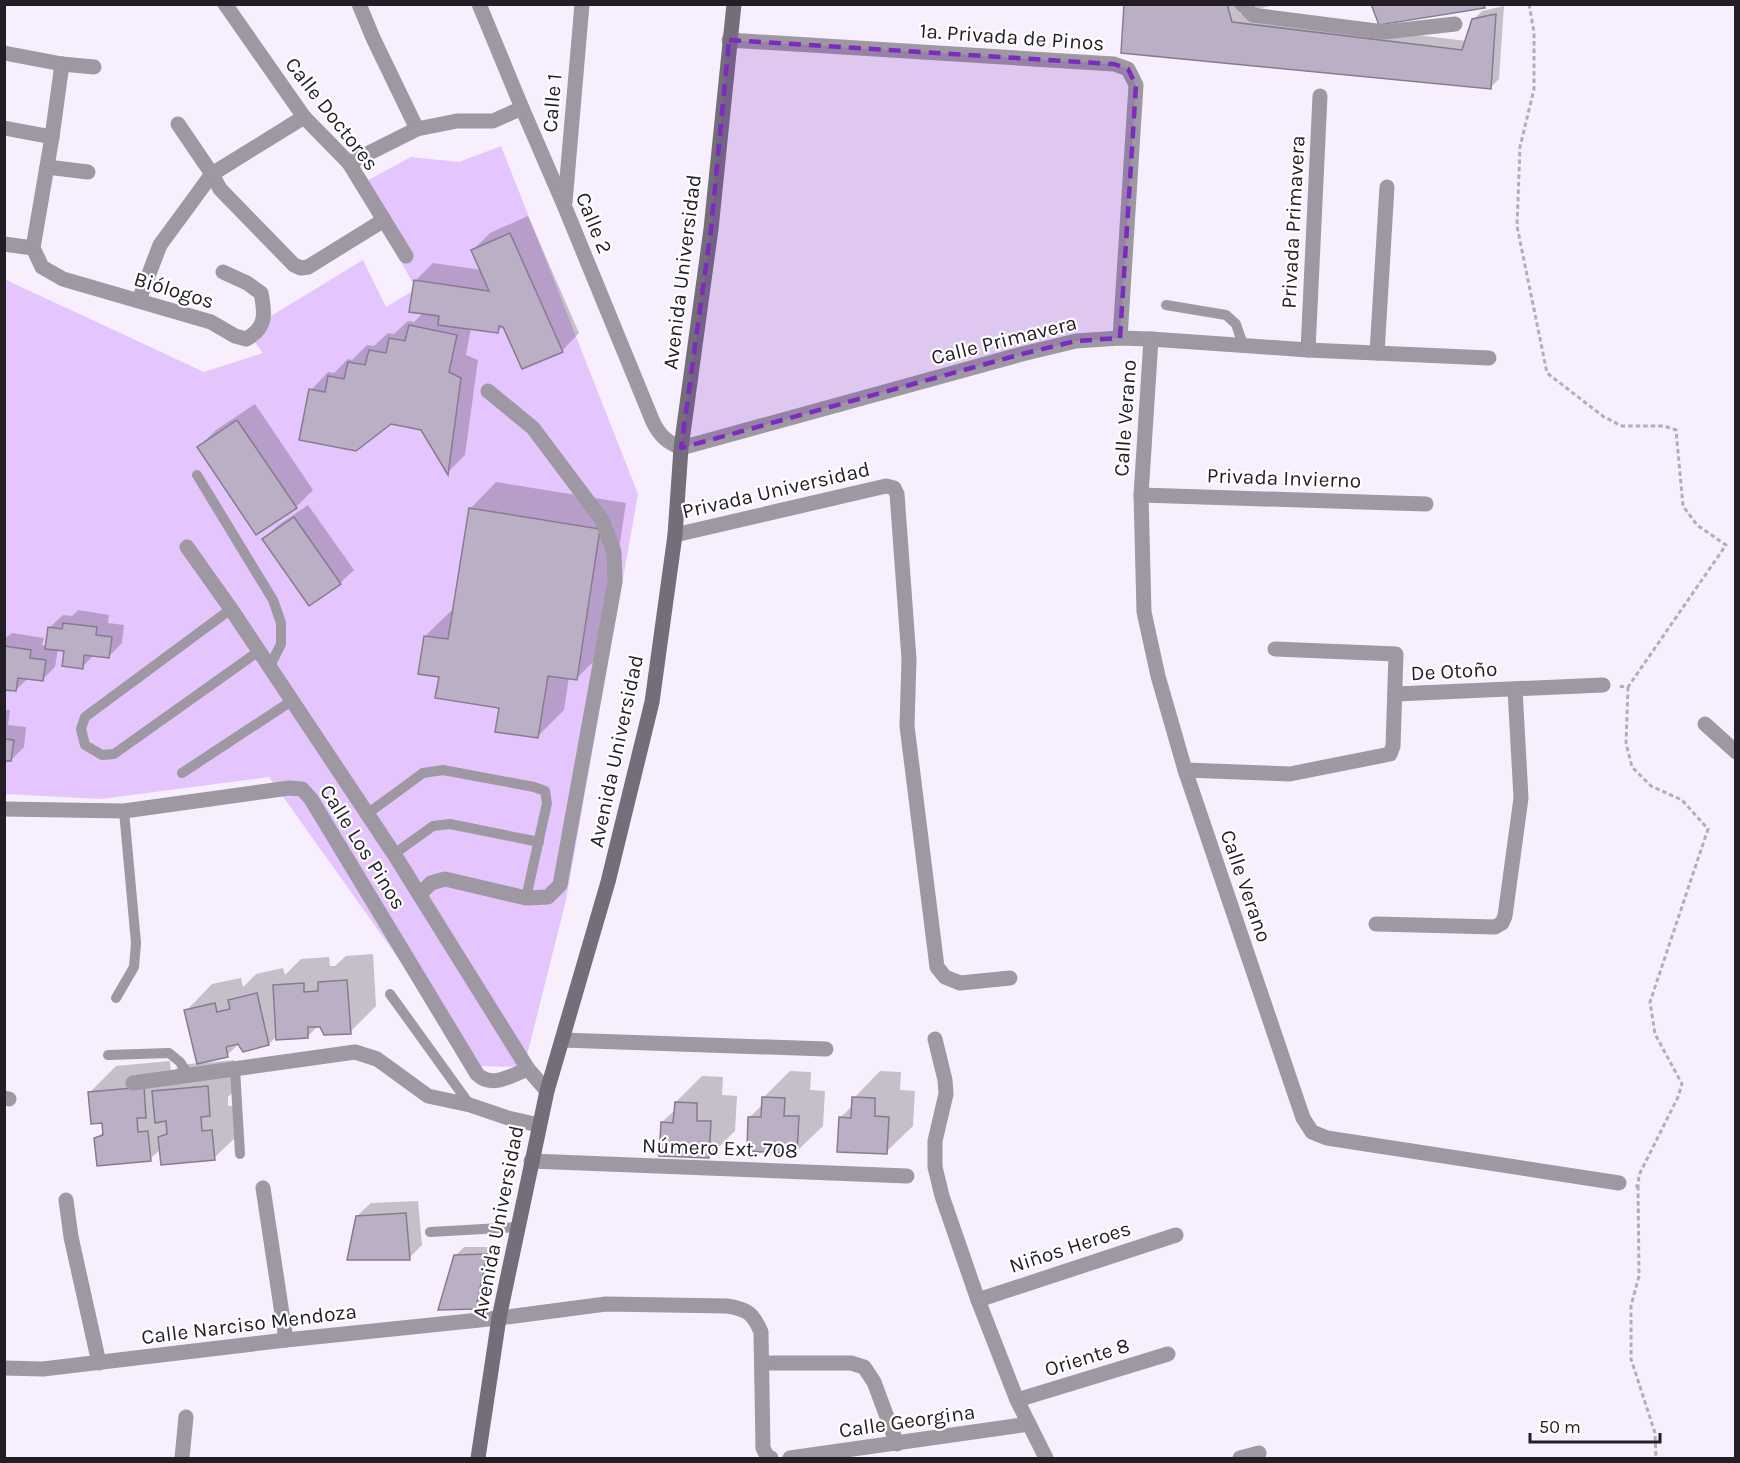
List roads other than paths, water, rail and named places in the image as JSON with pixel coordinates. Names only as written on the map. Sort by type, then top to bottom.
[{"type":"street","name":"Calle Doctores","points":[[225,4],[304,117],[350,163],[406,256]]},
{"type":"street","points":[[359,4],[417,129]]},
{"type":"street","name":"Calle 2","points":[[479,4],[653,423],[659,434],[669,443],[681,448]]},
{"type":"street","name":"Calle 1","points":[[564,204],[582,4]]},
{"type":"street","name":"Avenida Universidad","points":[[478,1458],[499,1318],[539,1125],[561,1040],[608,882],[652,702],[675,535],[681,448],[711,229],[734,4]]},
{"type":"street","points":[[1242,4],[1253,15],[1384,32],[1455,24]]},
{"type":"street","name":"1a. Privada de Pinos","points":[[729,40],[1114,64],[1128,69],[1136,85],[1120,338]]},
{"type":"street","points":[[4,53],[62,64],[94,67]]},
{"type":"street","points":[[4,244],[33,248],[62,64]]},
{"type":"street","name":"Privada Primavera","points":[[1308,350],[1320,96]]},
{"type":"street","points":[[350,163],[417,129],[457,121],[493,121],[522,108]]},
{"type":"street","points":[[139,300],[160,245],[212,174],[304,117]]},
{"type":"street","points":[[178,124],[220,189],[294,264],[301,268],[308,267],[384,220]]},
{"type":"street","points":[[4,129],[52,137]]},
{"type":"street","points":[[47,167],[88,172]]},
{"type":"street","points":[[1377,353],[1387,187]]},
{"type":"street","name":"Biólogos","points":[[33,248],[42,267],[63,279],[211,322],[235,336],[246,339],[256,334],[265,314],[261,293],[247,283],[223,272]]},
{"type":"street","name":"Calle Primavera","points":[[681,448],[1076,341],[1120,338],[1151,339],[1308,350],[1489,358]]},
{"type":"street","name":"Calle Verano","points":[[1151,339],[1141,495],[1144,612],[1158,676],[1185,770],[1303,1118],[1312,1132],[1327,1138],[1619,1183]]},
{"type":"street","points":[[420,894],[430,883],[445,879],[526,898],[548,897],[560,885],[615,582],[614,552],[602,520],[533,428],[488,392]]},
{"type":"street","name":"Privada Universidad","points":[[675,535],[886,486],[894,488],[897,494],[909,659],[907,726],[937,967],[945,977],[960,983],[1010,978]]},
{"type":"street","name":"Privada Invierno","points":[[1141,495],[1425,504]]},
{"type":"street","points":[[187,547],[293,700],[420,894],[528,1069],[547,1091]]},
{"type":"street","points":[[1275,649],[1396,654],[1396,694]]},
{"type":"street","name":"De Otoño","points":[[1185,770],[1290,774],[1390,754],[1393,746],[1396,694],[1603,685]]},
{"type":"street","points":[[1376,924],[1495,927],[1502,923],[1505,916],[1521,798],[1515,689]]},
{"type":"street","points":[[1705,724],[1736,752]]},
{"type":"street","name":"Calle Los Pinos","points":[[4,809],[124,811],[289,788],[302,789],[311,799],[477,1074],[482,1079],[495,1082],[528,1069]]},
{"type":"street","points":[[935,1039],[946,1094],[935,1141],[935,1167],[942,1196],[978,1300],[1017,1400],[1046,1458]]},
{"type":"street","points":[[561,1040],[826,1050]]},
{"type":"street","points":[[133,1083],[355,1052],[377,1059],[428,1096],[470,1105],[508,1118],[539,1125]]},
{"type":"street","name":"Número Ext. 708","points":[[531,1161],[907,1176]]},
{"type":"street","points":[[263,1188],[286,1340]]},
{"type":"street","points":[[66,1200],[71,1237],[99,1363]]},
{"type":"street","name":"Niños Heroes","points":[[978,1300],[1176,1235]]},
{"type":"street","name":"Calle Narciso Mendoza","points":[[4,1368],[43,1369],[606,1304],[727,1306],[748,1312],[761,1332],[763,1448],[769,1457]]},
{"type":"street","name":"Oriente 8","points":[[1017,1400],[1168,1354]]},
{"type":"street","points":[[763,1363],[850,1363],[864,1367],[874,1382],[897,1444]]},
{"type":"street","points":[[182,1458],[186,1417]]},
{"type":"street","name":"Calle Georgina","points":[[790,1458],[1029,1424]]},
{"type":"street","points":[[1240,1458],[1259,1453]]},
{"type":"lane","points":[[1166,305],[1226,315],[1236,324],[1243,345]]},
{"type":"lane","points":[[198,475],[273,600],[281,623],[281,644],[270,666]]},
{"type":"lane","points":[[231,609],[85,717],[81,729],[85,745],[102,755],[114,754],[259,651]]},
{"type":"lane","points":[[182,773],[293,700]]},
{"type":"lane","points":[[367,814],[423,773],[443,770],[545,791],[548,803],[526,898]]},
{"type":"lane","points":[[116,998],[134,967],[136,943],[124,811]]},
{"type":"lane","points":[[394,854],[433,826],[450,824],[539,842]]},
{"type":"lane","points":[[390,994],[470,1105]]},
{"type":"lane","points":[[108,1055],[169,1053],[180,1062],[189,1076]]},
{"type":"lane","points":[[235,1069],[240,1154]]},
{"type":"lane","points":[[430,1232],[518,1227]]}]
